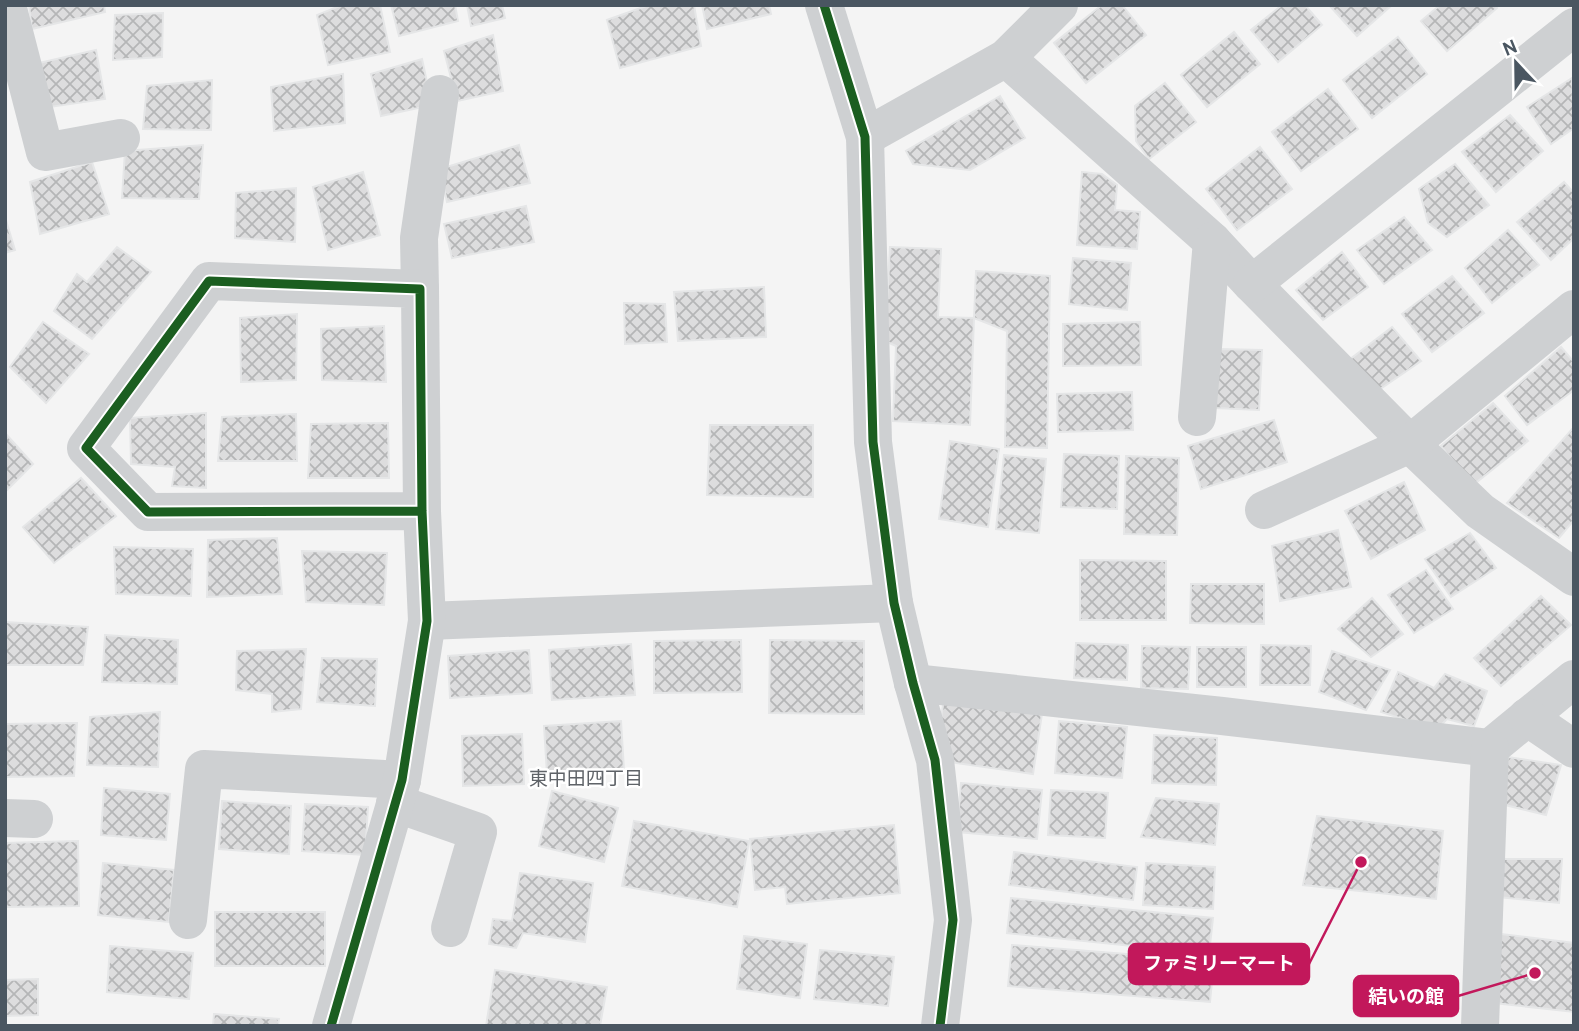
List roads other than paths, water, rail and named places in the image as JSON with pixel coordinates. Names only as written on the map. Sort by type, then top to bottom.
[{"type":"street","points":[[7,5],[44,152],[121,138]]},
{"type":"street","points":[[824,5],[865,136],[873,442],[894,603],[935,760],[953,920],[940,1026]]},
{"type":"street","points":[[865,136],[1006,58],[1059,5]]},
{"type":"street","points":[[1252,284],[1574,27]]},
{"type":"street","points":[[1006,58],[1212,240],[1410,444],[1480,510],[1574,577]]},
{"type":"street","points":[[331,1026],[398,792],[428,621],[422,511],[419,237],[440,94]]},
{"type":"street","points":[[1197,417],[1212,240]]},
{"type":"street","points":[[420,289],[209,281],[86,448],[148,512],[422,511]]},
{"type":"street","points":[[1264,509],[1410,444],[1574,309]]},
{"type":"street","points":[[428,621],[894,603]]},
{"type":"street","points":[[913,683],[1490,748],[1574,679]]},
{"type":"street","points":[[1527,717],[1574,749]]},
{"type":"street","points":[[1480,1026],[1490,748]]},
{"type":"street","points":[[188,919],[204,769],[398,792],[478,832],[450,928]]},
{"type":"place","name":"ファミリーマート","points":[[1361,862]]},
{"type":"place","name":"結いの館","points":[[1535,973]]},
{"type":"district","name":"東中田四丁目","points":[[586,778]]}]
